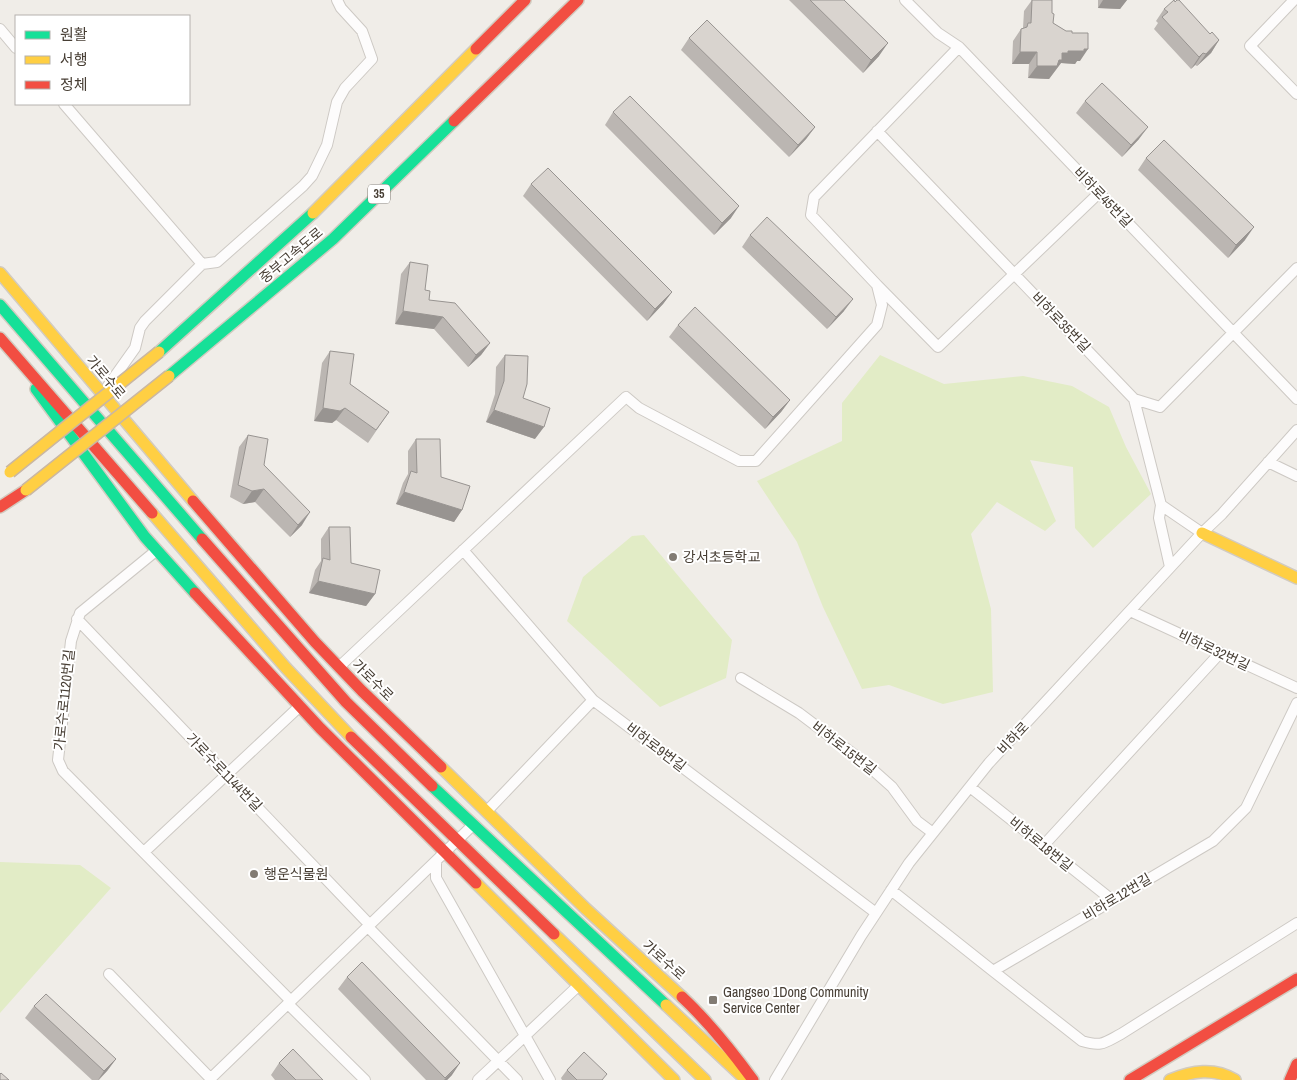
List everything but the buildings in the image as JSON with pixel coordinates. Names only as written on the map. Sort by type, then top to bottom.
[{"type":"main road","name":"중부고속도로","points":[[0,479],[159,352],[307,219],[525,0]]},
{"type":"main road","name":"중부고속도로","points":[[0,507],[26,490],[169,376],[332,239],[578,0]]},
{"type":"main road","name":"가로수로","points":[[0,273],[218,531],[362,692],[488,811],[586,909],[699,1012],[726,1043],[753,1080]]},
{"type":"main road","points":[[0,305],[192,529],[346,702],[403,759],[746,1080]]},
{"type":"main road","points":[[2,339],[45,402],[145,537],[249,653],[674,1080]]},
{"type":"main road","points":[[2,339],[286,668],[331,717],[705,1080]]},
{"type":"main road","points":[[1202,533],[1297,578]]},
{"type":"main road","points":[[1130,1080],[1297,979]]},
{"type":"main road","points":[[1290,1080],[1297,1064]]},
{"type":"main road","points":[[1170,1080],[1183,1074],[1203,1070],[1225,1074],[1235,1080]]},
{"type":"street","points":[[102,395],[135,348],[140,328],[145,321],[202,264],[217,262],[312,176],[327,145],[337,102],[345,88],[372,59],[362,31],[341,8],[337,0]]},
{"type":"street","name":"비하로45번길","points":[[905,0],[938,33],[958,47],[1297,399]]},
{"type":"street","points":[[1294,0],[1250,46],[1297,94]]},
{"type":"street","points":[[0,29],[15,47]]},
{"type":"street","points":[[958,47],[814,197],[811,215],[877,284],[938,347],[1099,193]]},
{"type":"street","points":[[65,105],[202,264]]},
{"type":"street","name":"비하로35번길","points":[[877,131],[1134,399],[1161,505],[1159,518],[1170,567]]},
{"type":"street","points":[[1134,399],[1160,407],[1297,268]]},
{"type":"street","points":[[339,667],[626,397],[639,408],[739,461],[756,461],[877,325],[882,305],[877,284]]},
{"type":"street","name":"비하로","points":[[775,1080],[876,913],[909,863],[933,832],[990,764],[1170,567],[1222,514],[1297,430]]},
{"type":"street","points":[[1268,462],[1297,476]]},
{"type":"street","points":[[1161,505],[1202,533]]},
{"type":"street","name":"가로수로1120번길","points":[[144,852],[63,770],[58,760],[71,641],[77,619],[80,613],[157,550]]},
{"type":"street","name":"비하로9번길","points":[[463,550],[593,700],[876,913]]},
{"type":"street","name":"비하로32번길","points":[[1130,611],[1297,688]]},
{"type":"street","name":"가로수로1144번길","points":[[77,619],[516,1080]]},
{"type":"street","points":[[1044,846],[1220,653]]},
{"type":"street","name":"비하로15번길","points":[[741,678],[799,713],[864,762],[892,787],[916,821],[933,832]]},
{"type":"street","points":[[488,811],[593,700]]},
{"type":"street","name":"비하로12번길","points":[[993,971],[1213,840],[1246,808],[1297,702]]},
{"type":"street","points":[[300,706],[144,852],[365,1080]]},
{"type":"street","name":"비하로18번길","points":[[970,787],[1112,900]]},
{"type":"street","points":[[109,974],[211,1080],[473,825]]},
{"type":"street","points":[[436,861],[436,878],[550,1080]]},
{"type":"street","points":[[891,890],[1082,1041],[1096,1045],[1121,1034],[1297,923]]},
{"type":"street","points":[[478,1080],[579,985]]},
{"type":"green space","points":[[880,355],[944,384],[1023,376],[1072,386],[1109,407],[1126,447],[1151,494],[1093,548],[1075,528],[1073,467],[1030,460],[1056,521],[1045,531],[997,502],[971,534],[991,609],[993,692],[943,704],[889,685],[862,689],[823,607],[797,542],[757,481],[842,441],[842,403]]},
{"type":"green space","points":[[644,535],[732,640],[726,678],[660,707],[567,621],[583,577],[632,536]]},
{"type":"green space","points":[[0,862],[80,865],[111,888],[0,1013]]},
{"type":"traffic: fast","points":[[169,376],[333,239],[454,121]]},
{"type":"traffic: fast","points":[[159,352],[313,213]]},
{"type":"traffic: fast","points":[[0,305],[202,539]]},
{"type":"traffic: fast","points":[[36,389],[145,537],[195,593]]},
{"type":"traffic: fast","points":[[432,786],[666,1005]]},
{"type":"traffic: slow","points":[[313,213],[476,49]]},
{"type":"traffic: slow","points":[[0,273],[193,501]]},
{"type":"traffic: slow","points":[[10,472],[159,352]]},
{"type":"traffic: slow","points":[[26,490],[169,376]]},
{"type":"traffic: slow","points":[[152,513],[286,668],[351,737]]},
{"type":"traffic: slow","points":[[1202,533],[1297,578]]},
{"type":"traffic: slow","points":[[441,767],[586,909],[682,997]]},
{"type":"traffic: slow","points":[[476,883],[674,1080]]},
{"type":"traffic: slow","points":[[554,934],[705,1080]]},
{"type":"traffic: slow","points":[[666,1005],[745,1079]]},
{"type":"traffic: slow","points":[[1170,1080],[1186,1074],[1203,1072],[1219,1073],[1235,1080]]},
{"type":"traffic: jam","points":[[476,49],[525,0]]},
{"type":"traffic: jam","points":[[454,121],[578,0]]},
{"type":"traffic: jam","points":[[0,338],[152,513]]},
{"type":"traffic: jam","points":[[0,507],[26,490]]},
{"type":"traffic: jam","points":[[193,501],[315,642],[362,691],[441,767]]},
{"type":"traffic: jam","points":[[202,539],[346,702],[432,786]]},
{"type":"traffic: jam","points":[[195,593],[320,728],[476,883]]},
{"type":"traffic: jam","points":[[351,737],[554,934]]},
{"type":"traffic: jam","points":[[1130,1080],[1297,979]]},
{"type":"traffic: jam","points":[[682,997],[719,1037],[753,1080]]},
{"type":"traffic: jam","points":[[1290,1080],[1297,1064]]},
{"type":"place","name":"강서초등학교","points":[[673,557]]},
{"type":"place","name":"행운식물원","points":[[254,874]]},
{"type":"place","name":"Gangseo 1Dong Community Service Center","points":[[713,1000]]}]
